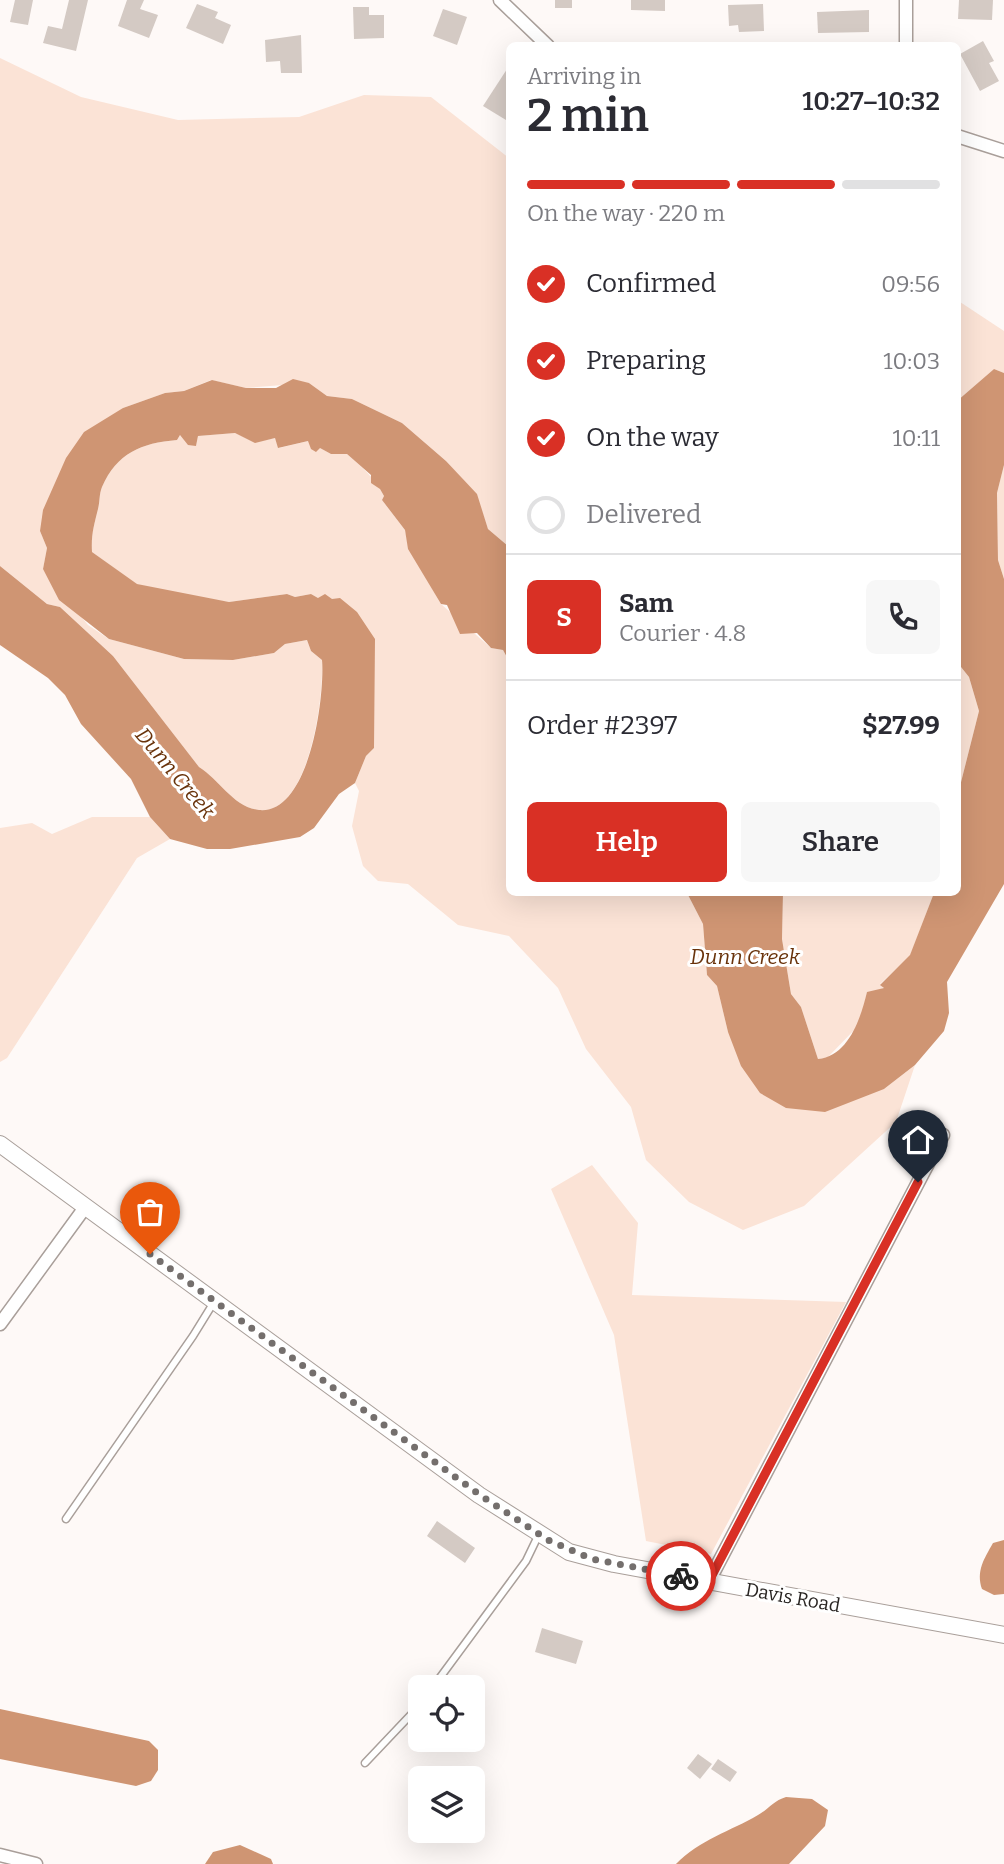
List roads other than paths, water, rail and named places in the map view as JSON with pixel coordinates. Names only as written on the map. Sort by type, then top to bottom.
[{"type":"street","points":[[500,0],[544,42]]},
{"type":"street","points":[[906,0],[906,42]]},
{"type":"street","points":[[961,137],[1004,151]]},
{"type":"street","points":[[709,1581],[943,1135]]},
{"type":"street","name":"Davis Road","points":[[0,1144],[480,1495],[569,1552],[592,1559],[1004,1635]]},
{"type":"street","points":[[0,1324],[86,1206]]},
{"type":"street","points":[[0,1856],[36,1864]]},
{"type":"lane","points":[[66,1519],[194,1336],[215,1301]]},
{"type":"lane","points":[[442,1675],[526,1561],[539,1534]]},
{"type":"lane","points":[[365,1763],[408,1718]]},
{"type":"water","name":"Dunn Creek","points":[[994,369],[1004,373],[1004,465],[997,493],[998,560],[1004,579],[1004,884],[947,982],[949,1013],[944,1031],[915,1065],[884,1089],[825,1112],[786,1108],[760,1093],[741,1066],[728,1032],[717,986],[707,975],[703,924],[689,896],[783,896],[782,939],[791,994],[801,1007],[818,1059],[838,1051],[846,1043],[857,1023],[867,992],[884,988],[880,985],[910,955],[933,896],[961,896],[961,782],[979,711],[969,677],[961,667],[961,398]]},
{"type":"water","name":"Dunn Creek","points":[[293,379],[309,383],[327,396],[352,399],[402,423],[446,461],[477,494],[488,529],[506,544],[506,656],[503,650],[491,648],[477,633],[460,634],[447,605],[441,604],[408,549],[405,530],[382,500],[384,496],[380,489],[371,483],[371,475],[347,454],[331,454],[320,448],[316,452],[311,449],[308,441],[278,448],[275,438],[255,443],[235,433],[198,436],[196,446],[188,445],[180,435],[177,440],[152,444],[132,452],[115,466],[100,492],[92,552],[137,584],[229,602],[287,594],[295,597],[311,594],[318,598],[325,594],[332,599],[340,598],[357,612],[375,639],[374,748],[366,756],[355,783],[339,794],[314,828],[300,837],[230,849],[207,849],[170,839],[150,817],[131,779],[81,724],[65,695],[48,678],[0,645],[0,566],[47,604],[60,607],[113,656],[199,767],[234,799],[259,810],[276,806],[291,794],[302,774],[317,724],[322,660],[311,651],[307,640],[285,644],[274,653],[233,660],[184,659],[109,639],[59,600],[43,569],[47,548],[40,531],[43,510],[66,458],[84,432],[123,408],[212,380],[246,388],[276,388]]},
{"type":"water","points":[[1004,1540],[1004,1594],[994,1595],[982,1589],[980,1571],[993,1543]]},
{"type":"water","points":[[0,1709],[149,1741],[158,1750],[158,1770],[151,1781],[136,1786],[0,1759]]},
{"type":"water","points":[[786,1797],[812,1799],[828,1810],[825,1826],[789,1864],[676,1864],[705,1842],[758,1815]]},
{"type":"water","points":[[240,1845],[271,1859],[273,1864],[205,1864],[213,1852]]}]
